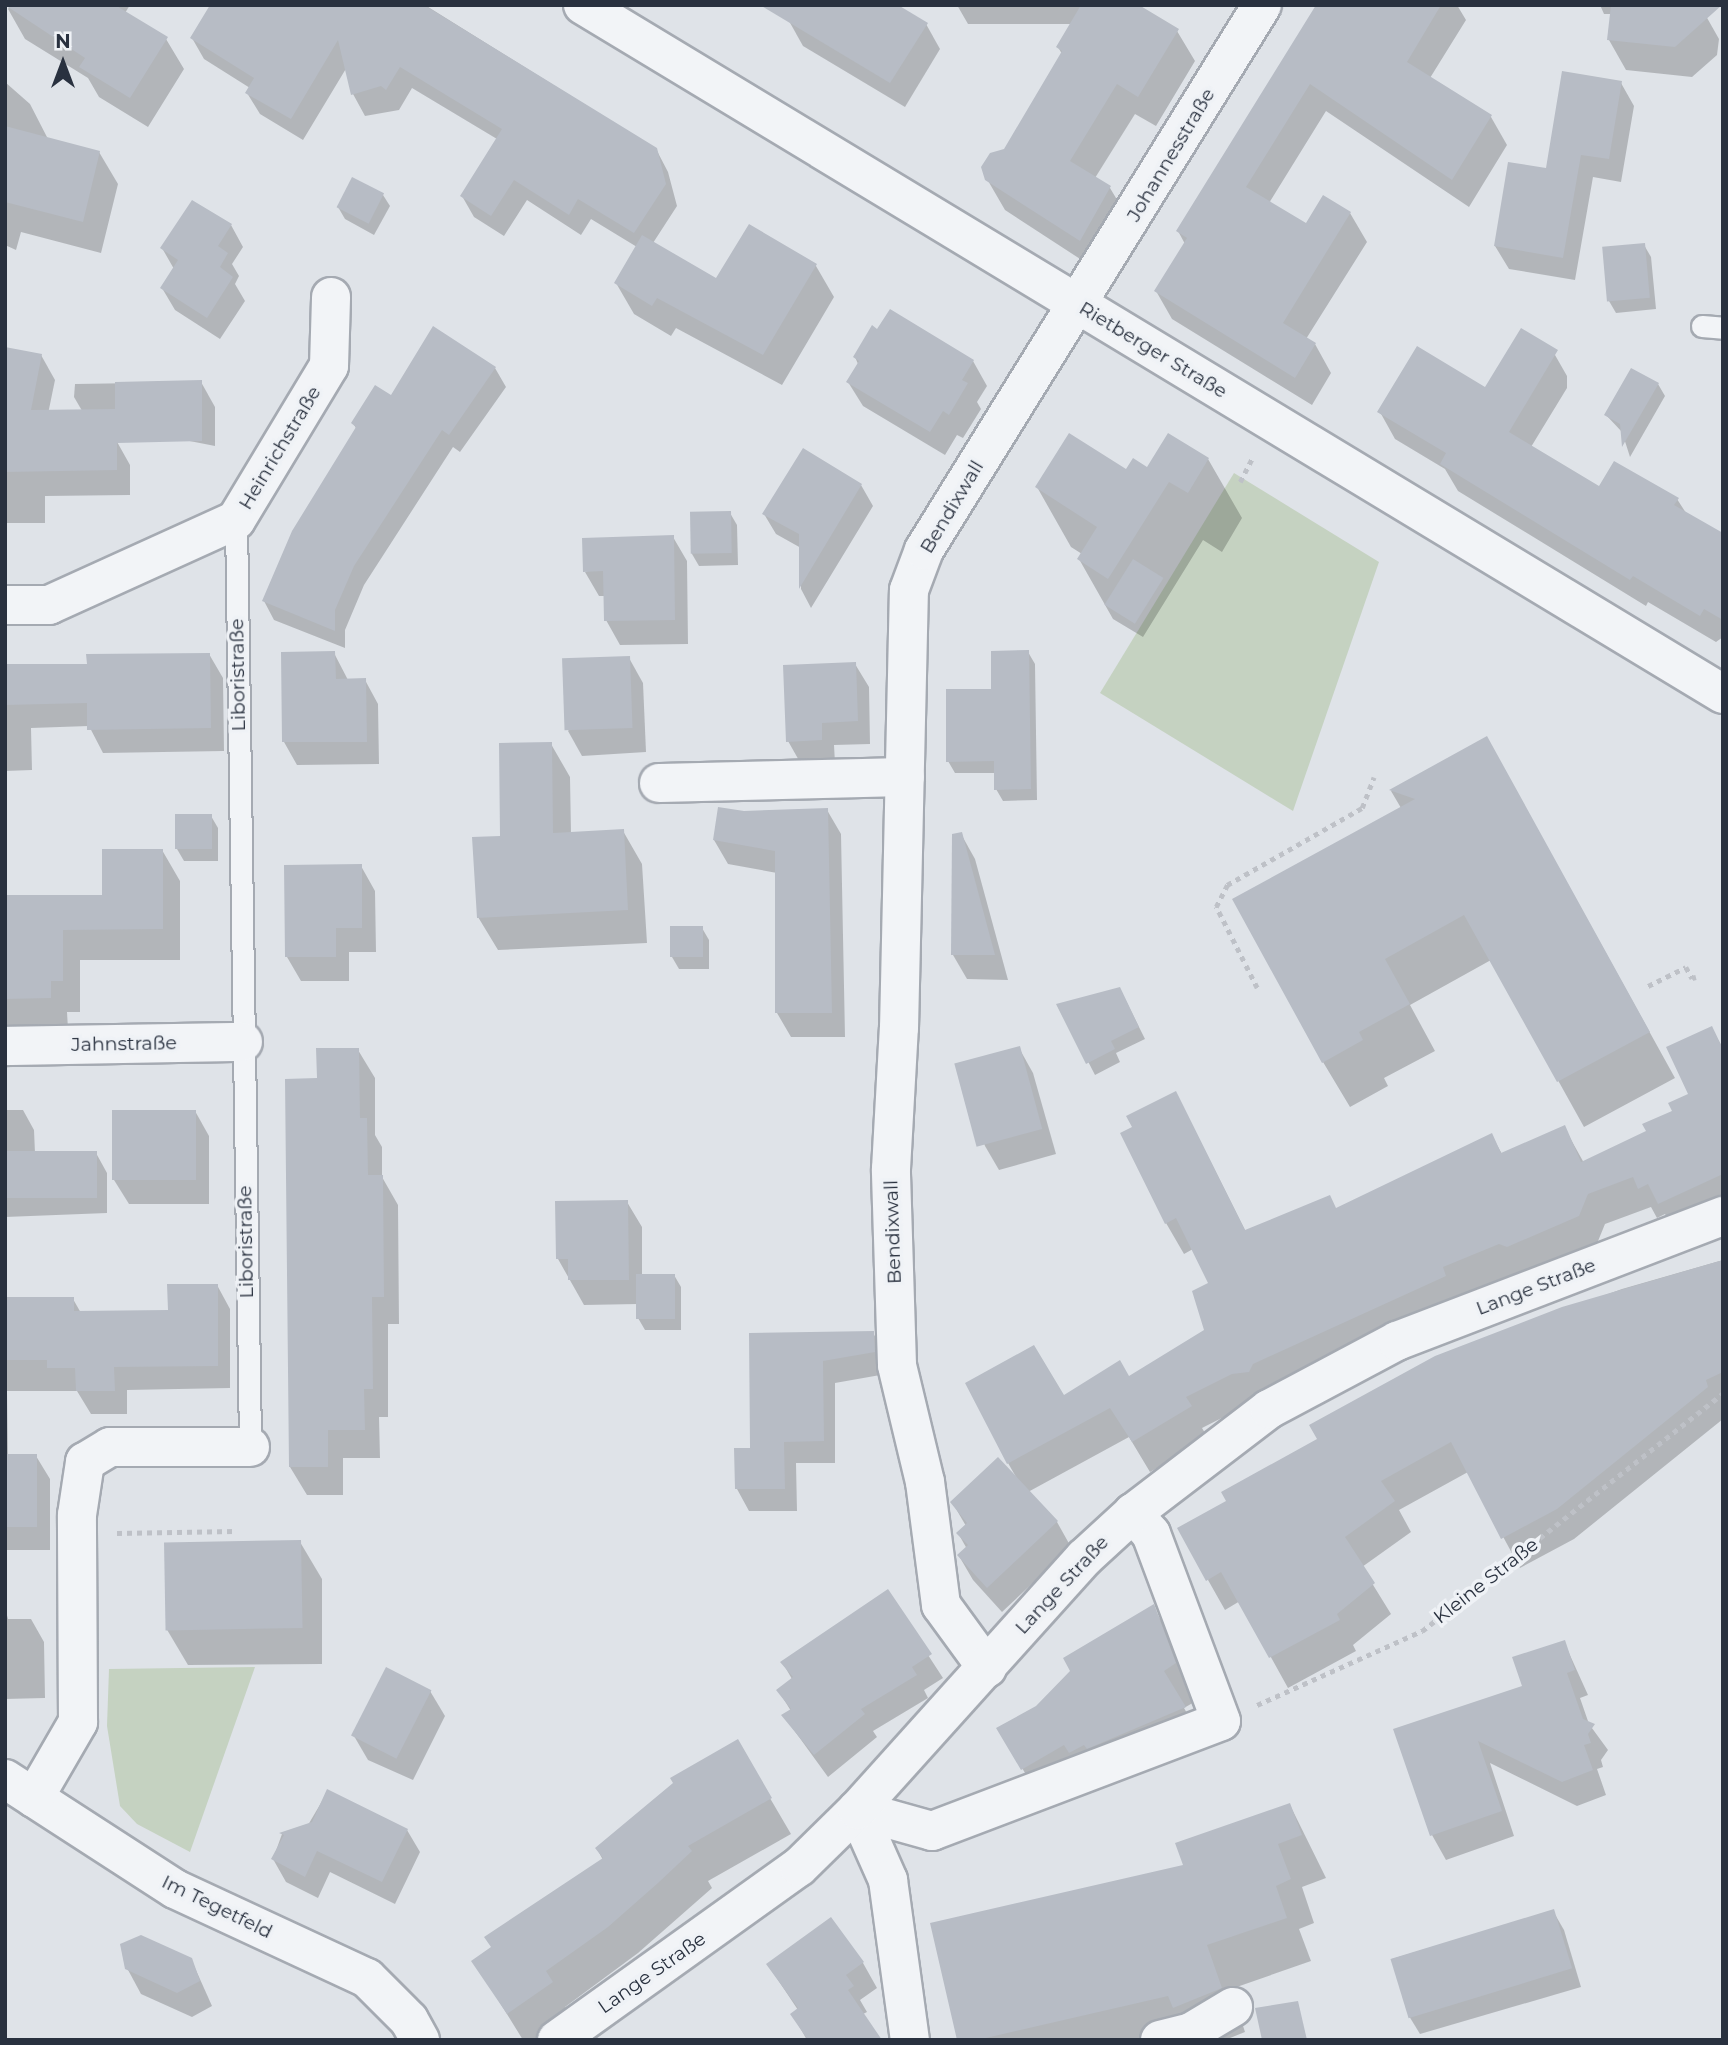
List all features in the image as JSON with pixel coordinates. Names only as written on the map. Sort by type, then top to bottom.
[{"type":"street","name":"Rietberger Straße","points":[[583,5],[1723,694]]},
{"type":"street","name":"Johannesstraße","points":[[1079,305],[1262,5]]},
{"type":"street","name":"Heinrichstraße","points":[[5,605],[49,605],[236,520],[330,366],[331,297]]},
{"type":"street","name":"Bendixwall","points":[[987,1668],[941,1605],[925,1482],[897,1365],[891,1169],[909,590],[924,550],[1079,305]]},
{"type":"street","points":[[659,783],[905,778]]},
{"type":"street","name":"Jahnstraße","points":[[5,1046],[243,1042]]},
{"type":"street","name":"Lange Straße","points":[[557,2040],[799,1867],[857,1810],[1084,1558],[1133,1513],[1269,1409],[1332,1373],[1397,1341],[1723,1216]]},
{"type":"street","name":"Liboristraße","points":[[20,1789],[78,1721],[77,1533],[85,1462],[110,1447],[250,1447]]},
{"type":"street","points":[[857,1810],[932,1831],[1222,1721],[1151,1534],[1133,1513]]},
{"type":"street","name":"Im Tegetfeld","points":[[20,1789],[175,1889],[367,1978],[409,2020],[420,2040]]},
{"type":"street","points":[[857,1810],[888,1880],[910,2040]]},
{"type":"street","points":[[1160,2040],[1191,2032],[1233,2007]]},
{"type":"lane","name":"Liboristraße","points":[[236,520],[250,1447]]},
{"type":"path","points":[[1257,988],[1216,907],[1227,885],[1362,808],[1374,777]]},
{"type":"path","points":[[1648,986],[1686,967],[1692,978],[1696,977]]},
{"type":"path","name":"Kleine Straße","points":[[1222,1721],[1422,1631],[1723,1393]]},
{"type":"path","points":[[77,1533],[235,1531]]},
{"type":"green space","points":[[1234,473],[1379,562],[1293,811],[1100,693]]},
{"type":"green space","points":[[255,1667],[190,1852],[137,1824],[120,1806],[107,1726],[109,1669]]},
{"type":"building","points":[[5,5],[115,5],[168,37],[130,98],[79,67],[85,58]]},
{"type":"building","points":[[210,5],[424,5],[657,148],[666,184],[634,233],[578,199],[569,215],[514,180],[491,216],[460,196],[502,129],[400,67],[386,90],[381,86],[351,95],[338,40],[291,119],[245,93],[254,78],[190,38]]},
{"type":"building","points":[[760,5],[898,5],[928,23],[890,83]]},
{"type":"building","points":[[1081,5],[1139,5],[1179,29],[1138,97],[1117,84],[1070,161],[1111,186],[1080,241],[985,180],[981,167],[990,153],[1004,149],[1062,51],[1056,47]]},
{"type":"building","points":[[1316,5],[1441,5],[1407,62],[1492,115],[1452,180],[1310,84],[1246,187],[1306,223],[1323,195],[1351,212],[1283,323],[1316,343],[1295,378],[1154,291],[1187,238],[1176,231]]},
{"type":"building","points":[[1611,5],[1722,5],[1675,47],[1607,40]]},
{"type":"building","points":[[1562,71],[1622,81],[1609,159],[1581,155],[1563,258],[1494,246],[1508,162],[1546,168]]},
{"type":"building","points":[[5,126],[100,151],[83,222],[5,202]]},
{"type":"building","points":[[352,177],[384,193],[369,224],[337,207]]},
{"type":"building","points":[[192,200],[232,224],[218,246],[228,253],[220,267],[233,277],[207,318],[160,288],[178,260],[160,248]]},
{"type":"building","points":[[749,224],[817,264],[763,355],[657,298],[652,306],[614,283],[642,235],[716,278]]},
{"type":"building","points":[[1645,243],[1650,298],[1607,302],[1602,247]]},
{"type":"building","points":[[890,309],[974,360],[962,380],[968,383],[949,415],[943,411],[930,432],[846,382],[859,361],[853,357],[872,325],[877,329]]},
{"type":"building","points":[[433,326],[496,367],[449,435],[442,430],[354,566],[335,610],[335,631],[262,601],[292,531],[356,427],[351,423],[375,385],[391,395]]},
{"type":"building","points":[[1521,328],[1558,350],[1509,432],[1599,486],[1614,461],[1679,498],[1674,505],[1723,533],[1723,620],[1704,609],[1700,616],[1633,576],[1630,580],[1440,464],[1446,453],[1377,412],[1417,346],[1485,387]]},
{"type":"building","points":[[5,347],[42,354],[31,410],[115,409],[115,382],[202,380],[202,441],[117,443],[117,470],[5,472]]},
{"type":"building","points":[[1631,368],[1659,383],[1622,447],[1620,424],[1604,415]]},
{"type":"building","points":[[1069,433],[1126,469],[1133,458],[1147,467],[1168,433],[1209,458],[1188,493],[1169,482],[1108,579],[1077,559],[1097,527],[1035,487]]},
{"type":"building","points":[[803,448],[862,484],[799,589],[799,534],[762,514]]},
{"type":"building","points":[[731,511],[732,553],[691,554],[690,512]]},
{"type":"building","points":[[674,535],[675,620],[604,621],[603,571],[583,572],[582,538]]},
{"type":"building","points":[[1133,559],[1164,578],[1135,624],[1104,605]]},
{"type":"building","points":[[1029,650],[1031,789],[994,790],[994,761],[946,762],[946,689],[991,689],[991,651]]},
{"type":"building","points":[[335,651],[336,679],[366,678],[367,742],[282,742],[281,652]]},
{"type":"building","points":[[210,653],[211,728],[87,730],[87,703],[5,705],[5,664],[87,664],[86,654]]},
{"type":"building","points":[[630,656],[633,728],[565,730],[562,658]]},
{"type":"building","points":[[856,662],[858,721],[822,723],[822,740],[786,742],[783,665]]},
{"type":"building","points":[[1487,736],[1650,1032],[1557,1082],[1464,915],[1385,959],[1410,1004],[1359,1032],[1363,1040],[1322,1063],[1232,899],[1415,799],[1389,790]]},
{"type":"building","points":[[552,742],[553,833],[624,829],[628,910],[477,918],[472,837],[500,836],[499,743]]},
{"type":"building","points":[[718,807],[744,811],[828,808],[832,1013],[775,1013],[775,851],[713,840]]},
{"type":"building","points":[[175,814],[212,814],[212,849],[175,849]]},
{"type":"building","points":[[962,832],[995,955],[951,955],[952,834]]},
{"type":"building","points":[[102,849],[163,849],[163,929],[63,930],[63,981],[51,981],[51,998],[5,999],[5,895],[102,895]]},
{"type":"building","points":[[362,864],[362,928],[336,928],[336,957],[285,957],[284,865]]},
{"type":"building","points":[[670,926],[703,926],[703,957],[670,957]]},
{"type":"building","points":[[1120,987],[1139,1027],[1111,1041],[1115,1049],[1086,1064],[1056,1004]]},
{"type":"building","points":[[1712,1026],[1723,1049],[1723,1174],[1658,1204],[1648,1184],[1638,1189],[1633,1177],[1588,1194],[1579,1216],[1507,1247],[1499,1244],[1443,1267],[1446,1276],[1253,1364],[1249,1372],[1232,1374],[1186,1397],[1192,1406],[1132,1442],[1110,1408],[1007,1464],[965,1383],[1034,1345],[1064,1395],[1120,1360],[1129,1376],[1204,1330],[1192,1291],[1208,1283],[1176,1218],[1165,1224],[1120,1133],[1132,1127],[1126,1116],[1176,1091],[1245,1230],[1330,1195],[1336,1208],[1492,1133],[1501,1153],[1565,1125],[1581,1162],[1646,1131],[1642,1124],[1672,1111],[1668,1103],[1688,1094],[1666,1047]]},
{"type":"building","points":[[1020,1046],[1042,1129],[977,1147],[954,1064]]},
{"type":"building","points":[[316,1048],[359,1048],[360,1118],[367,1118],[368,1175],[383,1175],[384,1297],[372,1297],[373,1389],[364,1389],[365,1430],[328,1430],[328,1467],[289,1467],[285,1079],[317,1078]]},
{"type":"building","points":[[112,1110],[196,1110],[196,1180],[112,1180]]},
{"type":"building","points":[[5,1151],[97,1151],[97,1198],[5,1198]]},
{"type":"building","points":[[628,1200],[629,1280],[568,1280],[568,1259],[556,1259],[555,1201]]},
{"type":"building","points":[[1723,1260],[1723,1372],[1706,1380],[1708,1387],[1557,1509],[1501,1539],[1451,1442],[1381,1481],[1395,1501],[1345,1537],[1375,1583],[1337,1614],[1340,1620],[1269,1658],[1221,1572],[1206,1581],[1177,1528],[1226,1501],[1221,1492],[1317,1439],[1309,1425],[1435,1356],[1562,1307]]},
{"type":"building","points":[[636,1274],[675,1274],[675,1319],[636,1319]]},
{"type":"building","points":[[167,1284],[218,1284],[218,1366],[114,1367],[115,1391],[76,1391],[75,1368],[47,1368],[47,1360],[5,1360],[5,1297],[74,1297],[74,1311],[168,1310]]},
{"type":"building","points":[[874,1331],[875,1352],[823,1361],[824,1441],[784,1442],[785,1489],[735,1489],[734,1448],[750,1448],[749,1333]]},
{"type":"building","points":[[5,1454],[37,1454],[37,1527],[5,1527]]},
{"type":"building","points":[[998,1457],[1058,1521],[987,1588],[957,1555],[968,1545],[956,1533],[967,1523],[950,1502]]},
{"type":"building","points":[[301,1540],[303,1628],[166,1630],[164,1542]]},
{"type":"building","points":[[888,1589],[932,1654],[912,1667],[917,1675],[861,1709],[865,1714],[814,1755],[781,1715],[791,1709],[776,1690],[793,1677],[780,1662]]},
{"type":"building","points":[[1154,1604],[1176,1663],[1164,1671],[1186,1707],[1087,1749],[1084,1745],[1069,1753],[1064,1745],[1021,1770],[996,1728],[1036,1706],[1070,1671],[1063,1658]]},
{"type":"building","points":[[1565,1640],[1575,1670],[1567,1673],[1583,1719],[1595,1724],[1588,1734],[1591,1743],[1584,1745],[1593,1770],[1562,1782],[1478,1741],[1502,1811],[1430,1836],[1393,1729],[1522,1686],[1512,1657]]},
{"type":"building","points":[[386,1667],[431,1690],[396,1759],[351,1736]]},
{"type":"building","points":[[738,1739],[772,1798],[688,1846],[692,1851],[658,1883],[608,1927],[546,1971],[553,1982],[507,2014],[471,1961],[491,1947],[484,1937],[603,1858],[595,1848],[673,1783],[670,1778]]},
{"type":"building","points":[[327,1789],[408,1829],[382,1882],[317,1851],[305,1877],[271,1859],[284,1835],[279,1833],[312,1822]]},
{"type":"building","points":[[1290,1803],[1302,1835],[1278,1844],[1291,1879],[1276,1886],[1287,1918],[1207,1945],[1222,1988],[1173,2008],[1168,1996],[977,2040],[957,2040],[930,1923],[1183,1865],[1175,1843]]},
{"type":"building","points":[[1554,1909],[1572,1968],[1409,2018],[1390,1959]]},
{"type":"building","points":[[831,1917],[864,1962],[846,1975],[854,1986],[848,1990],[882,2040],[808,2040],[790,2014],[798,2008],[766,1964]]},
{"type":"building","points":[[141,1935],[192,1958],[200,1981],[177,1993],[125,1969],[120,1944]]},
{"type":"building","points":[[1298,2001],[1307,2040],[1262,2040],[1255,2008]]}]
